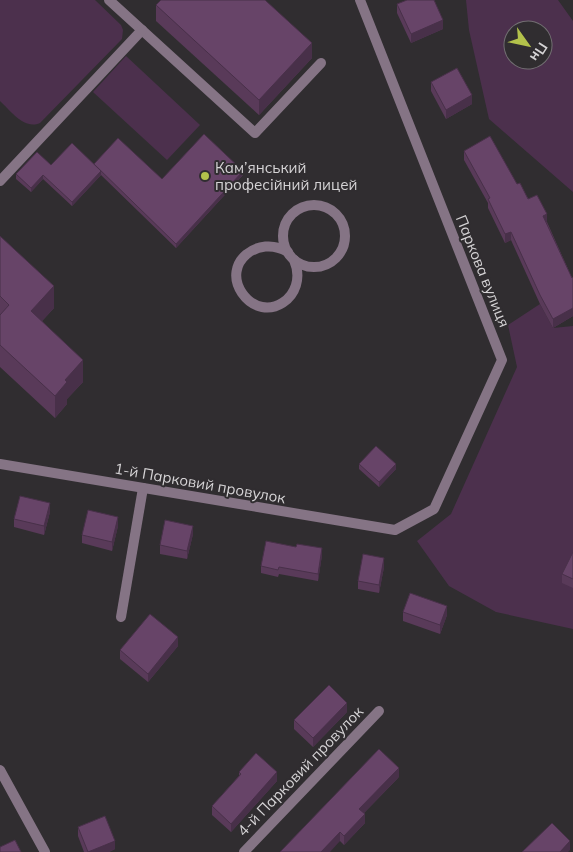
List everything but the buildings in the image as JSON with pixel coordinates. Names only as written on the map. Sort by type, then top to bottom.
[{"type":"street","points":[[108,0],[255,133],[321,63]]},
{"type":"street","name":"Паркова вулиця","points":[[360,0],[502,360],[434,509],[395,530]]},
{"type":"street","points":[[0,181],[142,30]]},
{"type":"street","points":[[291,256],[280,247],[261,246],[244,256],[239,264],[238,284],[248,300],[266,307],[284,302],[292,296],[299,278],[291,256],[283,234],[286,224],[298,210],[317,205],[334,212],[341,219],[344,228],[343,247],[331,262],[312,267],[291,256]]},
{"type":"street","name":"1-й Парковий провулок","points":[[0,464],[395,530]]},
{"type":"street","points":[[121,617],[143,488]]},
{"type":"street","name":"4-й Парковий провулок","points":[[244,852],[379,711]]},
{"type":"street","points":[[0,770],[45,852]]},
{"type":"shaded area","points":[[0,0],[95,0],[121,25],[123,30],[122,39],[40,123],[29,124],[23,122],[0,101]]},
{"type":"shaded area","points":[[466,0],[558,0],[573,21],[573,192],[489,119],[469,30]]},
{"type":"shaded area","points":[[126,56],[200,125],[167,160],[93,92]]},
{"type":"shaded area","points":[[540,304],[553,328],[573,326],[573,629],[496,612],[449,586],[417,541],[451,514],[517,367],[508,325]]},
{"type":"place","name":"Кам’янський професійний лицей","points":[[205,176]]}]
